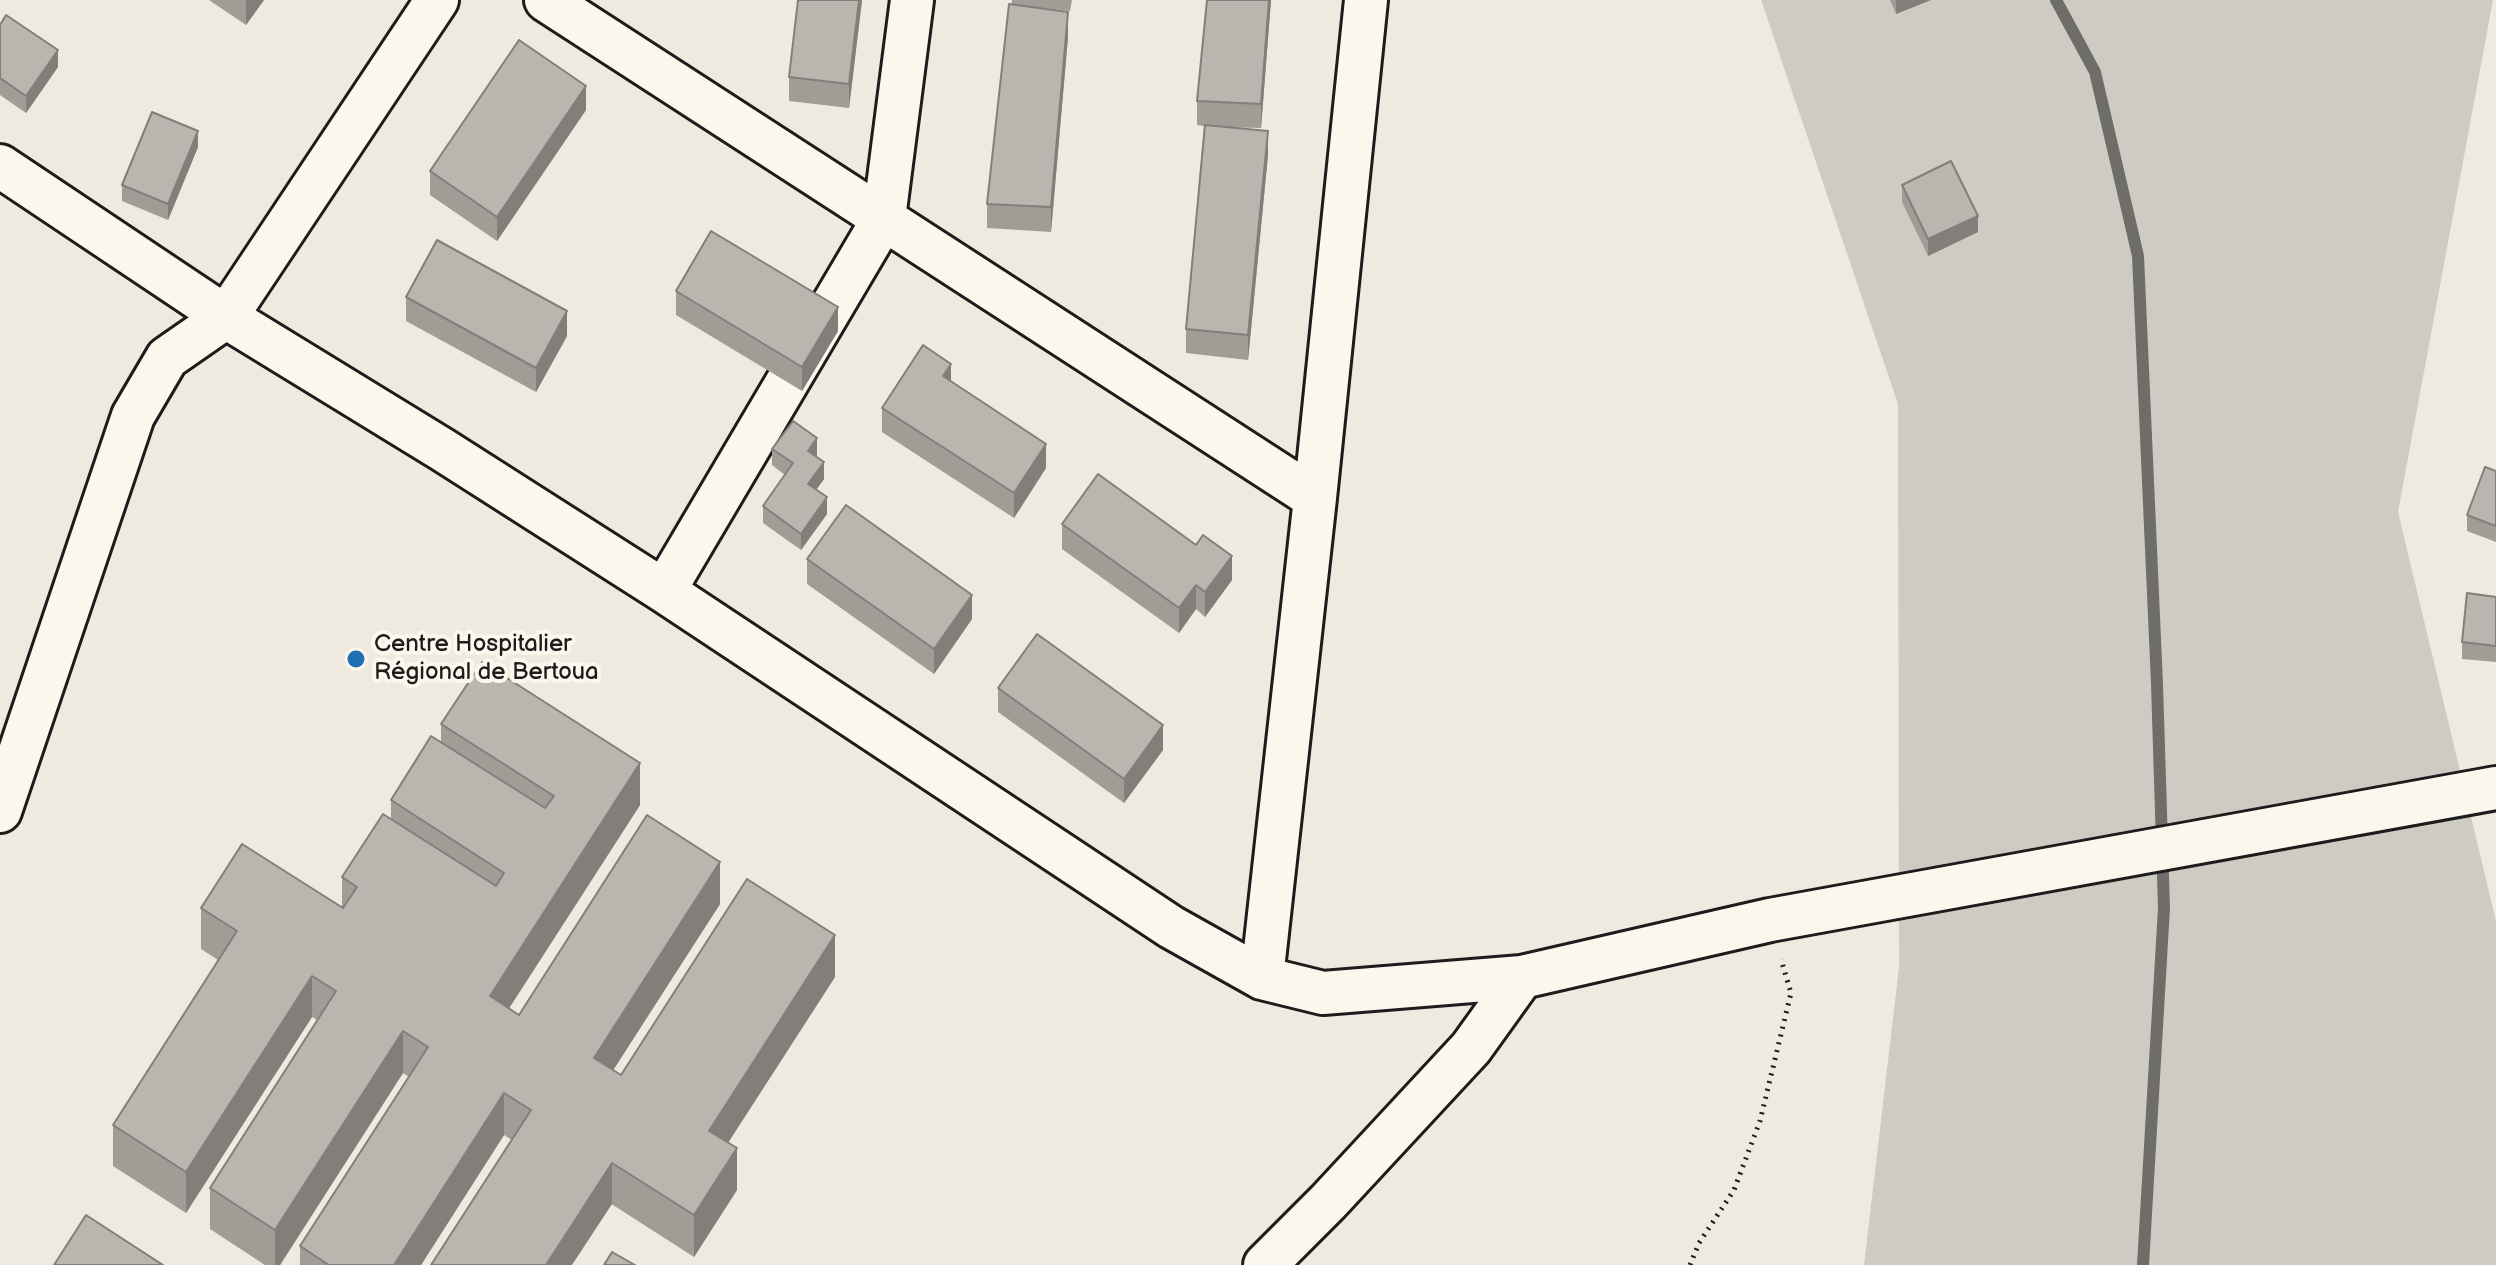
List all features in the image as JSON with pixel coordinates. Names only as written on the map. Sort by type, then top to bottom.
[{"type":"street","points":[[0,811],[133,416],[167,358],[226,317],[437,0]]},
{"type":"street","points":[[546,0],[1315,498]]},
{"type":"street","points":[[664,591],[884,218],[912,0]]},
{"type":"street","points":[[1262,978],[1366,0]]},
{"type":"street","points":[[0,166],[226,317],[664,591],[1171,927],[1262,978],[1323,993],[1522,977],[1770,920],[2496,788]]},
{"type":"street","points":[[1265,1265],[1471,1048],[1522,977]]},
{"type":"path","points":[[1690,1265],[1699,1243],[1734,1190],[1760,1121],[1791,993],[1770,920]]},
{"type":"shaded area","points":[[1761,0],[2493,0],[2398,512],[2496,921],[2496,1265],[1864,1265],[1899,967],[1898,404]]},
{"type":"building","points":[[798,0],[859,0],[849,84],[789,77]]},
{"type":"building","points":[[1207,0],[1269,0],[1261,104],[1197,101]]},
{"type":"building","points":[[1009,4],[1068,12],[1051,207],[987,204]]},
{"type":"building","points":[[6,15],[58,50],[26,96],[0,78],[0,25]]},
{"type":"building","points":[[519,40],[586,86],[497,217],[430,171]]},
{"type":"building","points":[[152,112],[198,131],[168,204],[122,185]]},
{"type":"building","points":[[1205,125],[1268,131],[1248,335],[1186,329]]},
{"type":"building","points":[[1951,161],[1978,216],[1928,239],[1902,185]]},
{"type":"building","points":[[711,231],[838,307],[802,367],[676,291]]},
{"type":"building","points":[[437,240],[567,311],[536,368],[406,297]]},
{"type":"building","points":[[923,345],[951,364],[943,376],[1046,444],[1014,493],[882,408]]},
{"type":"building","points":[[793,421],[817,438],[808,451],[824,462],[808,484],[827,497],[801,534],[763,506],[793,463],[772,449]]},
{"type":"building","points":[[2485,467],[2496,471],[2496,526],[2467,515]]},
{"type":"building","points":[[1098,474],[1196,545],[1203,535],[1232,556],[1205,592],[1196,585],[1179,608],[1062,524]]},
{"type":"building","points":[[846,505],[972,595],[934,649],[807,559]]},
{"type":"building","points":[[2467,593],[2496,597],[2496,646],[2462,642]]},
{"type":"building","points":[[1037,634],[1163,725],[1124,779],[998,688]]},
{"type":"building","points":[[482,662],[640,763],[490,996],[519,1015],[647,815],[720,862],[594,1058],[621,1075],[747,879],[835,935],[709,1131],[737,1148],[694,1215],[612,1163],[546,1265],[431,1265],[531,1110],[504,1093],[394,1265],[329,1265],[300,1246],[428,1047],[403,1031],[275,1230],[210,1188],[336,991],[312,976],[186,1172],[113,1125],[237,931],[201,908],[242,844],[343,908],[357,887],[342,877],[383,814],[496,886],[504,873],[391,800],[431,736],[545,808],[554,796],[441,724]]},
{"type":"building","points":[[86,1215],[163,1265],[54,1265]]},
{"type":"building","points":[[612,1252],[635,1265],[604,1265]]},
{"type":"waterway","points":[[2056,0],[2095,72],[2138,256],[2164,908],[2143,1265]]},
{"type":"place","name":"Centre Hospitalier Régional de Bertoua","points":[[356,659]]}]
